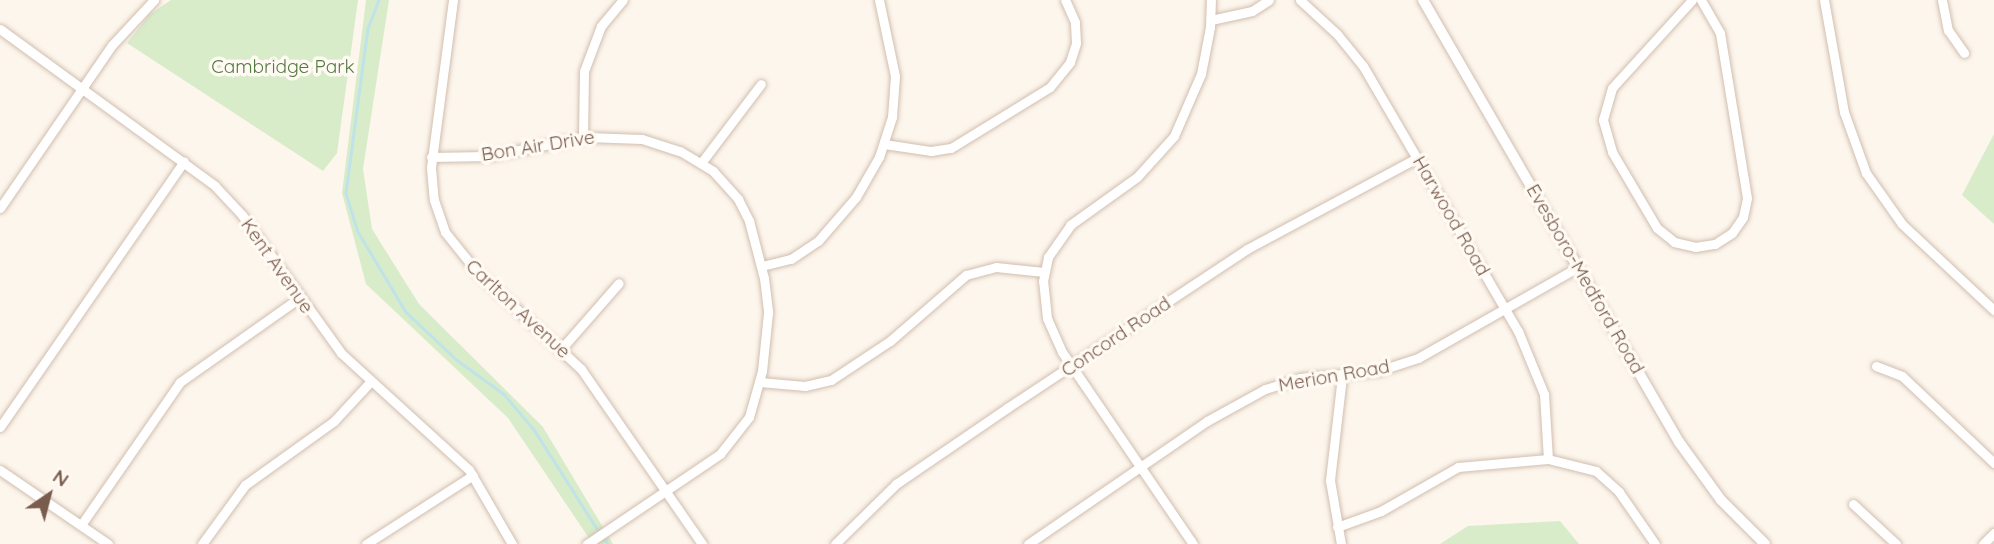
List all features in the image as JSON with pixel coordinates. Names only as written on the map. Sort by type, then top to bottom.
[{"type":"street","points":[[136,0],[144,9]]},
{"type":"street","points":[[0,208],[82,89],[144,9],[154,0]]},
{"type":"street","name":"Carlton Avenue","points":[[453,0],[431,157],[434,200],[454,246],[489,285],[562,348],[592,383],[702,544]]},
{"type":"street","points":[[583,137],[584,72],[601,26],[622,0]]},
{"type":"street","points":[[762,265],[791,259],[818,241],[856,197],[884,144],[892,117],[895,76],[879,0]]},
{"type":"street","points":[[884,144],[931,151],[951,148],[1049,86],[1070,62],[1076,43],[1075,22],[1065,0]]},
{"type":"street","points":[[1193,544],[1072,367],[1048,318],[1044,272],[1054,246],[1070,225],[1137,177],[1174,135],[1196,86],[1211,20],[1210,0]]},
{"type":"street","points":[[1211,20],[1252,11],[1269,0]]},
{"type":"street","name":"Harwood Road","points":[[1300,0],[1355,54],[1505,309],[1541,383],[1548,459]]},
{"type":"street","name":"Evesboro-Medford Road","points":[[1423,0],[1686,452],[1721,500],[1765,544]]},
{"type":"street","points":[[1692,0],[1612,88],[1603,120],[1612,152],[1657,228],[1674,242],[1695,247],[1715,244],[1732,233],[1743,218],[1747,198],[1720,33],[1701,0]]},
{"type":"street","points":[[1824,0],[1844,111],[1866,173],[1902,224],[1994,310]]},
{"type":"street","points":[[1942,0],[1948,30],[1964,53]]},
{"type":"street","name":"Kent Avenue","points":[[0,29],[184,161],[242,215],[322,332],[372,381],[442,441],[472,475],[512,544]]},
{"type":"street","points":[[701,163],[761,84]]},
{"type":"street","name":"Bon Air Drive","points":[[431,157],[488,156],[583,137],[642,139],[701,163],[738,199],[762,265],[768,313],[760,382],[754,406],[736,437],[666,491],[587,544]]},
{"type":"street","name":"Concord Road","points":[[835,544],[896,484],[1247,249],[1417,158]]},
{"type":"street","points":[[0,428],[184,161]]},
{"type":"street","points":[[760,382],[805,386],[831,380],[891,341],[947,287],[966,275],[996,267],[1044,272]]},
{"type":"street","name":"Merion Road","points":[[1028,544],[1208,421],[1265,389],[1300,378],[1378,372],[1418,358],[1578,267]]},
{"type":"street","points":[[562,348],[619,283]]},
{"type":"street","points":[[81,525],[180,382],[299,298]]},
{"type":"street","points":[[1877,366],[1902,376],[1994,463]]},
{"type":"street","points":[[1341,544],[1330,480],[1342,376]]},
{"type":"street","points":[[202,544],[245,485],[334,421],[372,381]]},
{"type":"street","points":[[1337,527],[1381,511],[1458,467],[1548,459],[1597,471],[1619,492],[1655,544]]},
{"type":"street","points":[[0,470],[108,544]]},
{"type":"street","points":[[366,544],[472,475]]},
{"type":"street","points":[[1853,504],[1896,544]]},
{"type":"street","points":[[1983,544],[1994,533]]},
{"type":"green space","name":"Cambridge Park","points":[[171,0],[358,0],[337,153],[323,171],[127,43],[150,14]]},
{"type":"green space","points":[[366,0],[389,0],[363,169],[372,229],[419,304],[543,427],[613,544],[593,544],[508,418],[366,284],[342,193]]},
{"type":"green space","points":[[1994,134],[1994,224],[1962,195]]},
{"type":"green space","points":[[1560,521],[1579,544],[1440,544],[1468,526]]},
{"type":"waterway","points":[[379,0],[368,28],[346,193],[357,230],[406,312],[457,360],[504,394],[535,431],[599,532]]},
{"type":"waterway","points":[[603,537],[608,544]]}]
